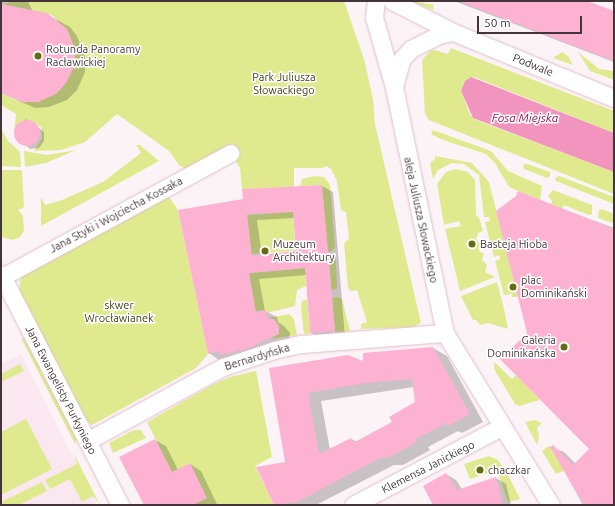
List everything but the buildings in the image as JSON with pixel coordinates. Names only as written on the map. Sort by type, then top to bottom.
[{"type":"street","name":"aleja Juliusza Słowackiego","points":[[376,1],[374,17],[394,87],[445,333],[501,427]]},
{"type":"street","name":"Podwale","points":[[392,1],[454,32],[614,98]]},
{"type":"street","points":[[394,87],[401,60],[411,49],[441,34],[454,32]]},
{"type":"street","name":"Jana Styki i Wojciecha Kossaka","points":[[2,276],[230,153]]},
{"type":"street","name":"Jana Ewangelisty Purkyniego","points":[[2,276],[6,296],[87,441],[120,505]]},
{"type":"street","name":"Bernardyńska","points":[[87,441],[222,367],[274,350],[301,344],[445,333]]},
{"type":"street","points":[[501,427],[518,448],[551,505]]},
{"type":"street","name":"Klemensa Janickiego","points":[[353,505],[501,427]]},
{"type":"shaded area","points":[[21,354],[97,505],[1,505],[1,364]]},
{"type":"green space","name":"Park Juliusza Słowackiego","points":[[12,1],[344,1],[364,59],[373,99],[375,124],[421,323],[414,327],[361,329],[361,324],[367,322],[357,290],[351,291],[348,288],[344,243],[349,239],[346,212],[341,210],[337,181],[331,169],[326,166],[323,168],[294,168],[294,187],[242,189],[240,168],[229,149],[186,169],[179,165],[169,151],[117,114],[85,142],[61,150],[34,151],[42,138],[41,127],[31,121],[22,122],[14,134],[16,114],[1,105],[1,93],[15,100],[27,102],[50,97],[60,90],[70,74],[69,33],[52,15],[1,5]]},
{"type":"green space","points":[[412,1],[434,5],[433,10],[415,3]]},
{"type":"green space","points":[[451,48],[614,111],[614,133],[474,77],[465,81],[461,91],[470,115],[476,120],[614,172],[614,194],[429,120],[425,114],[422,60],[430,51],[435,50],[448,54]]},
{"type":"green space","points":[[562,52],[568,56],[573,65],[553,58]]},
{"type":"green space","points":[[578,52],[599,69],[614,71],[614,80],[590,71]]},
{"type":"green space","points":[[1,128],[8,141],[20,152],[21,167],[1,166]]},
{"type":"green space","points":[[433,130],[491,151],[508,171],[542,186],[540,200],[509,187],[495,163],[486,154],[443,140],[431,134]]},
{"type":"green space","points":[[136,145],[140,145],[159,161],[41,226],[41,197],[45,205],[62,200],[103,182],[141,153]]},
{"type":"green space","points":[[76,150],[46,163],[25,167],[24,151],[47,155]]},
{"type":"green space","points":[[435,156],[472,163],[489,182],[518,297],[512,297],[512,294],[504,295],[495,261],[500,259],[499,255],[494,257],[485,222],[490,221],[489,217],[484,217],[479,175],[464,164],[452,163],[438,170],[433,179],[430,163],[435,159]]},
{"type":"green space","points":[[527,164],[550,172],[550,176],[547,178],[524,169],[523,165]]},
{"type":"green space","points":[[456,169],[468,172],[475,180],[476,215],[479,218],[483,231],[478,233],[476,239],[480,244],[479,251],[484,254],[482,260],[487,265],[485,272],[495,277],[460,291],[445,229],[461,226],[459,221],[444,225],[437,184],[446,172]]},
{"type":"green space","points":[[1,170],[22,170],[24,207],[18,210],[23,216],[24,231],[20,237],[13,240],[1,237]]},
{"type":"green space","points":[[314,176],[324,177],[330,185],[335,247],[332,251],[328,252],[322,185],[300,186],[302,179]]},
{"type":"green space","points":[[559,176],[614,197],[614,204],[556,181],[555,178]]},
{"type":"green space","points":[[553,190],[592,205],[592,214],[589,215],[564,205],[562,209],[551,204],[552,201],[548,196]]},
{"type":"green space","name":"skwer Wrocławianek","points":[[167,194],[178,210],[208,354],[196,368],[92,425],[87,421],[19,291],[21,274]]},
{"type":"green space","points":[[602,209],[614,214],[613,223],[598,218],[599,210]]},
{"type":"green space","points":[[293,212],[296,251],[250,254],[247,215]]},
{"type":"green space","points":[[329,258],[336,260],[337,289],[331,290]]},
{"type":"green space","points":[[305,268],[306,286],[297,290],[295,306],[267,313],[266,310],[253,311],[244,274]]},
{"type":"green space","points":[[497,282],[508,329],[488,323],[480,325],[476,320],[473,320],[461,296]]},
{"type":"green space","points":[[337,297],[342,299],[350,331],[335,332],[332,298]]},
{"type":"green space","points":[[307,299],[310,333],[304,334],[301,308],[302,301]]},
{"type":"green space","points":[[289,314],[294,319],[297,335],[271,339],[279,332],[268,318]]},
{"type":"green space","points":[[21,338],[26,340],[78,438],[75,444]]},
{"type":"green space","points":[[494,362],[512,379],[516,375],[540,400],[519,406],[515,404],[494,369]]},
{"type":"green space","points":[[20,364],[24,371],[1,382],[1,374]]},
{"type":"green space","points":[[256,371],[272,457],[255,466],[274,505],[192,505],[207,498],[172,472],[147,422],[212,385],[230,377]]},
{"type":"green space","points":[[26,419],[52,469],[1,495],[1,432]]},
{"type":"green space","points":[[535,420],[542,423],[537,428],[539,437],[537,445],[525,422]]},
{"type":"green space","points":[[134,430],[141,430],[146,438],[113,453],[109,443]]},
{"type":"green space","points":[[549,446],[563,455],[558,460],[564,471],[556,474],[542,451]]},
{"type":"green space","points":[[73,452],[100,505],[93,496],[82,502],[70,479],[50,489],[45,480],[77,464]]},
{"type":"green space","points":[[489,456],[498,460],[503,468],[470,479],[464,464]]},
{"type":"green space","points":[[507,473],[520,499],[508,502],[499,476]]},
{"type":"green space","points":[[42,482],[47,491],[19,505],[1,505],[1,502]]},
{"type":"water","name":"Fosa Miejska","points":[[471,77],[614,133],[614,172],[473,118],[461,91],[465,81]]},
{"type":"place","name":"Rotunda Panoramy Racławickiej","points":[[38,56]]},
{"type":"place","name":"Basteja Hioba","points":[[472,244]]},
{"type":"place","name":"Muzeum Architektury","points":[[265,251]]},
{"type":"place","name":"plac Dominikański","points":[[513,287]]},
{"type":"place","name":"Galeria Dominikańska","points":[[564,347]]},
{"type":"place","name":"chaczkar","points":[[480,470]]}]
